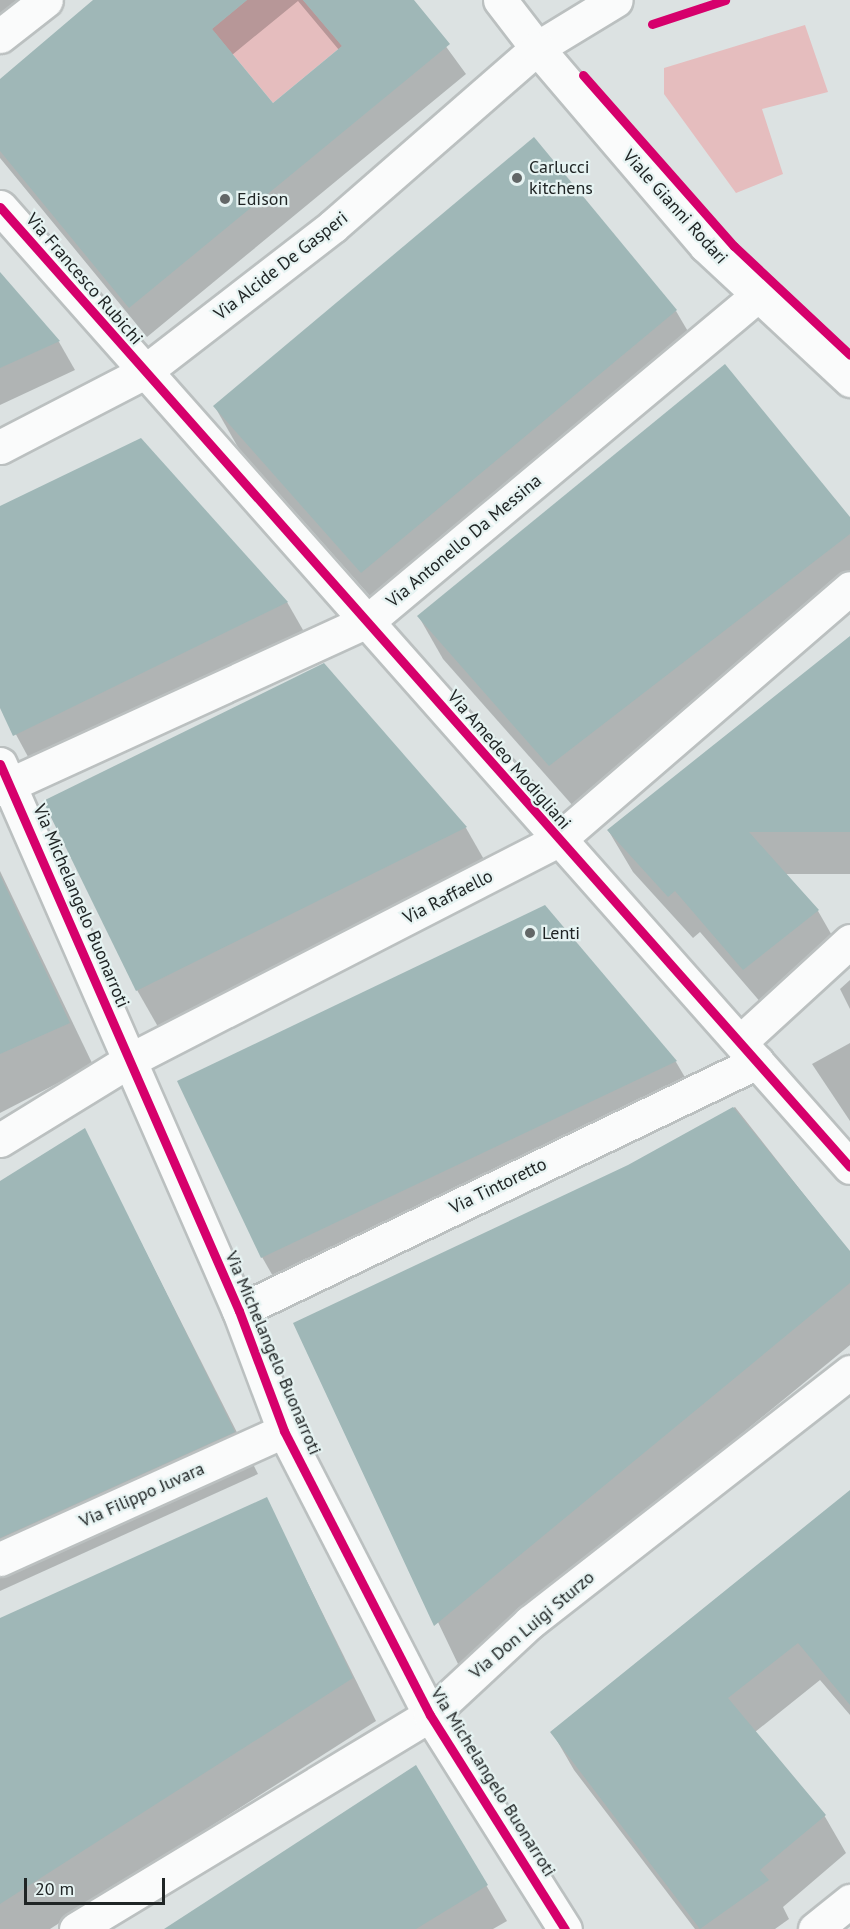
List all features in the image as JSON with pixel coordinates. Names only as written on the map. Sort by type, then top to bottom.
[{"type":"street","points":[[0,36],[46,0]]},
{"type":"street","name":"Viale Gianni Rodari","points":[[500,0],[537,48],[706,246],[850,380]]},
{"type":"street","name":"Via Alcide De Gasperi","points":[[0,447],[143,373],[333,226],[537,48],[616,0]]},
{"type":"street","name":"Via Francesco Rubichi","points":[[0,207],[143,373]]},
{"type":"street","name":"Via Antonello Da Messina","points":[[3,779],[369,620],[759,294]]},
{"type":"street","name":"Via Amedeo Modigliani","points":[[143,373],[369,620],[557,841],[850,1167]]},
{"type":"street","name":"Via Raffaello","points":[[0,1140],[130,1060],[557,841],[850,588]]},
{"type":"street","name":"Via Michelangelo Buonarroti","points":[[3,779],[130,1060],[238,1311],[284,1431],[430,1715],[565,1929]]},
{"type":"street","name":"Via Tintoretto","points":[[238,1311],[749,1052],[850,941]]},
{"type":"street","name":"Via Don Luigi Sturzo","points":[[76,1929],[430,1715],[530,1622],[850,1372]]},
{"type":"street","name":"Via Filippo Juvara","points":[[0,1559],[284,1431]]},
{"type":"street","points":[[815,1929],[850,1901]]},
{"type":"shaded area","points":[[247,0],[303,0],[342,46],[273,103],[212,29]]},
{"type":"shaded area","points":[[805,25],[828,92],[762,109],[783,174],[736,193],[664,94],[664,68]]},
{"type":"building","points":[[93,0],[247,0],[212,29],[273,103],[342,46],[303,0],[414,0],[450,44],[129,308],[0,151],[0,79]]},
{"type":"building","points":[[534,137],[677,310],[361,573],[213,406]]},
{"type":"building","points":[[0,272],[60,341],[0,368]]},
{"type":"building","points":[[725,364],[850,517],[850,534],[549,766],[417,616]]},
{"type":"building","points":[[141,438],[288,602],[13,736],[0,708],[0,506]]},
{"type":"building","points":[[850,636],[850,832],[749,832],[819,910],[743,970],[675,891],[668,897],[607,830]]},
{"type":"building","points":[[324,663],[467,827],[136,991],[43,801]]},
{"type":"building","points":[[0,875],[70,1023],[0,1054]]},
{"type":"building","points":[[545,905],[677,1061],[261,1258],[177,1081]]},
{"type":"building","points":[[733,1107],[850,1251],[850,1283],[434,1626],[293,1323],[628,1165]]},
{"type":"building","points":[[85,1128],[235,1432],[0,1538],[0,1181]]},
{"type":"building","points":[[850,1490],[850,1705],[798,1643],[728,1698],[826,1815],[760,1870],[769,1880],[700,1929],[550,1732]]},
{"type":"building","points":[[267,1497],[353,1678],[0,1904],[0,1618]]},
{"type":"building","points":[[416,1765],[488,1885],[416,1929],[164,1929]]},
{"type":"cycle path","points":[[652,24],[725,0]]},
{"type":"cycle path","points":[[583,75],[734,246],[850,355]]},
{"type":"cycle path","points":[[0,207],[850,1167]]},
{"type":"cycle path","points":[[0,764],[239,1311],[284,1431],[430,1715],[565,1929]]},
{"type":"place","name":"Carlucci kitchens","points":[[517,178]]},
{"type":"place","name":"Edison","points":[[225,199]]},
{"type":"place","name":"Lenti","points":[[530,933]]}]
